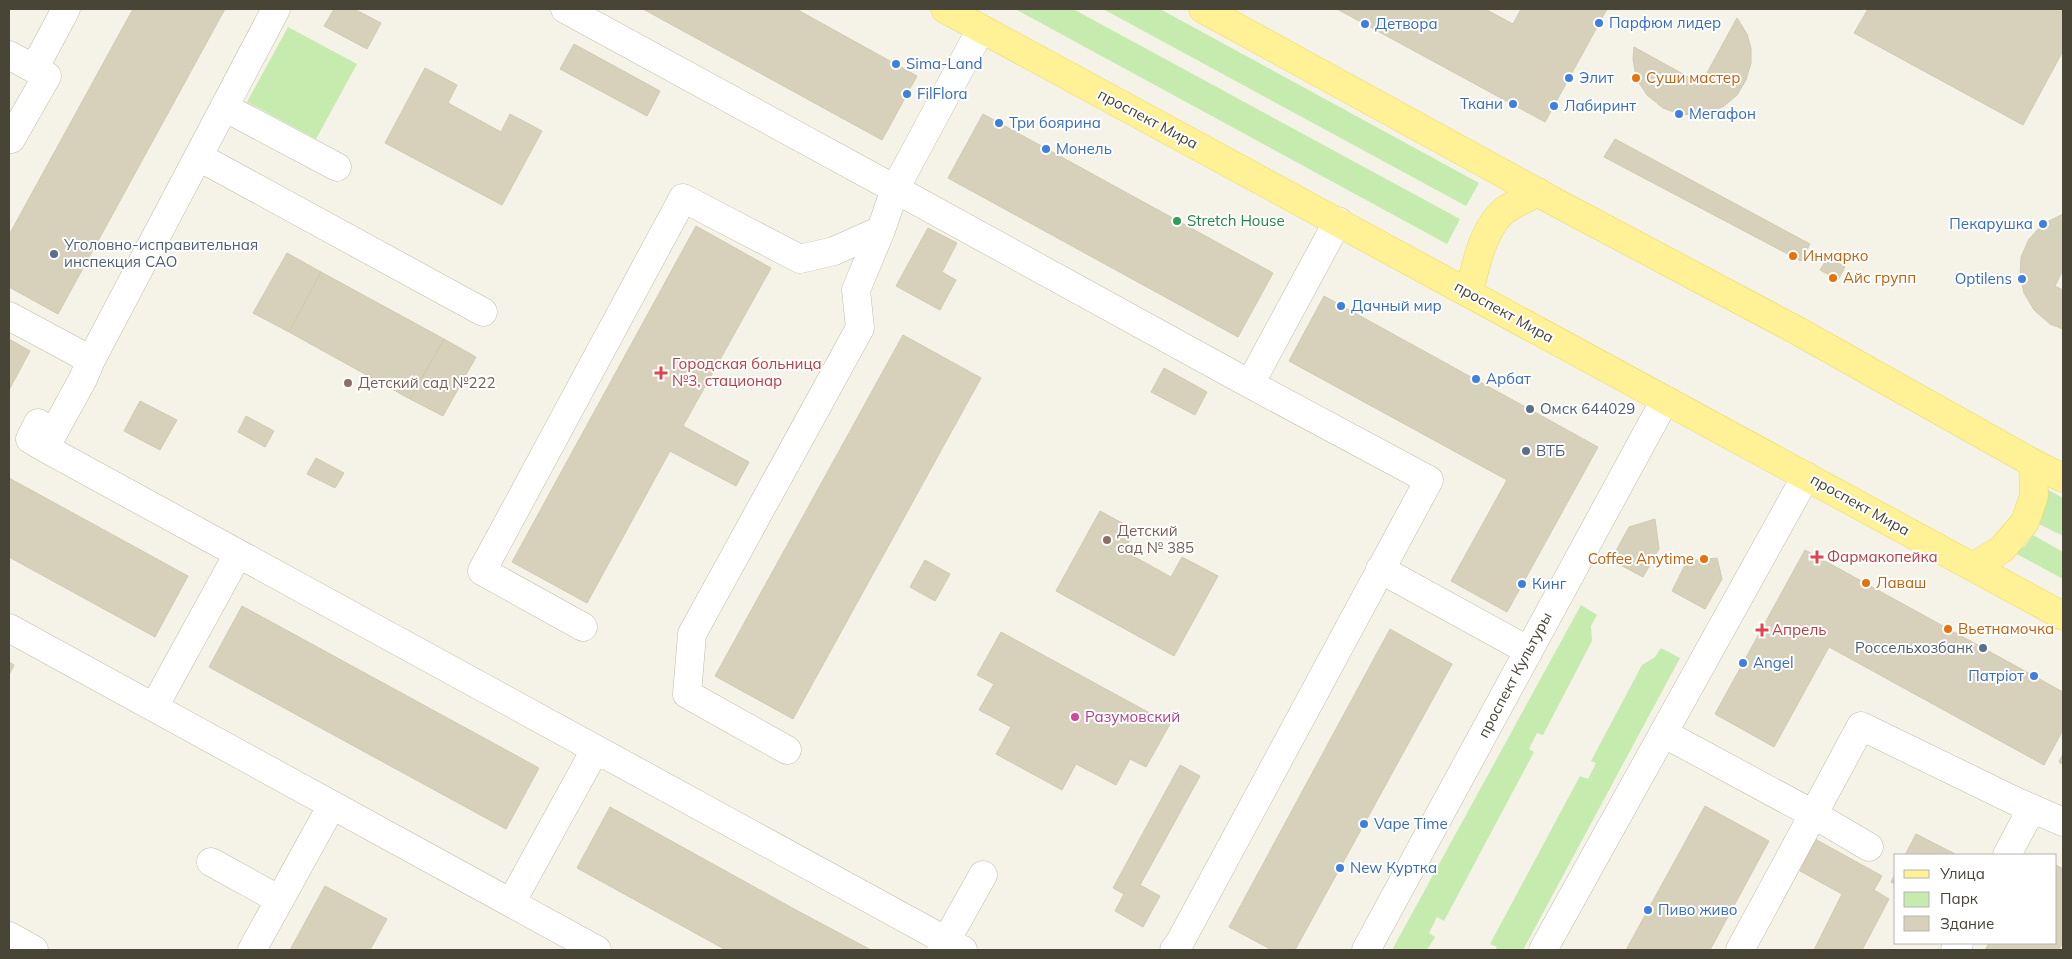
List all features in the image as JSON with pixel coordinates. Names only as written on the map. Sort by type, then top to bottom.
[{"type":"main road","name":"проспект Мира","points":[[945,9],[2063,616]]},
{"type":"main road","points":[[1216,12],[1538,192],[1796,330],[2063,478]]},
{"type":"main road","points":[[1469,293],[1478,257],[1489,231],[1503,212],[1538,192]]},
{"type":"main road","points":[[1973,567],[2002,549],[2025,522],[2034,496],[2033,463]]},
{"type":"street","points":[[34,69],[66,9]]},
{"type":"street","points":[[276,9],[82,379],[42,436],[238,554],[950,947],[983,875]]},
{"type":"street","points":[[565,9],[1429,480],[1380,569],[1184,947]]},
{"type":"street","points":[[787,750],[687,694],[692,634],[860,328],[856,290],[881,230],[895,189],[981,29]]},
{"type":"street","points":[[9,55],[47,76],[11,139],[9,137]]},
{"type":"street","points":[[224,108],[337,167]]},
{"type":"street","points":[[199,157],[483,312]]},
{"type":"street","points":[[583,627],[482,571],[683,198],[800,259],[834,251],[881,230]]},
{"type":"street","points":[[1250,384],[1338,221]]},
{"type":"street","points":[[9,316],[91,360]]},
{"type":"street","name":"проспект Культуры","points":[[1366,950],[1665,400]]},
{"type":"street","points":[[1544,950],[1806,476]]},
{"type":"street","points":[[154,707],[238,554]]},
{"type":"street","points":[[1380,569],[1529,651]]},
{"type":"street","points":[[9,628],[597,950]]},
{"type":"street","points":[[1740,950],[1861,726],[2063,822]]},
{"type":"street","points":[[1663,733],[1813,814],[1869,847]]},
{"type":"street","points":[[511,903],[595,750]]},
{"type":"street","points":[[252,950],[332,805]]},
{"type":"street","points":[[2008,854],[2032,808]]},
{"type":"street","points":[[211,862],[280,900]]},
{"type":"street","points":[[9,936],[34,950]]},
{"type":"green space","points":[[1015,9],[1073,9],[1460,219],[1447,244]]},
{"type":"green space","points":[[1103,9],[1160,9],[1479,183],[1466,206]]},
{"type":"green space","points":[[288,27],[357,64],[316,139],[247,102]]},
{"type":"green space","points":[[2045,488],[2063,498],[2063,536],[2039,524],[2045,507]]},
{"type":"green space","points":[[2033,535],[2063,552],[2063,579],[2015,553],[2025,546]]},
{"type":"green space","points":[[1581,605],[1597,615],[1591,626],[1592,641],[1543,735],[1537,733],[1529,749],[1534,752],[1444,921],[1437,917],[1429,933],[1435,937],[1427,950],[1392,950]]},
{"type":"green space","points":[[1661,648],[1680,658],[1523,950],[1495,950],[1497,947],[1490,944],[1580,776],[1588,779],[1596,763],[1591,761],[1642,665],[1655,657]]},
{"type":"building","points":[[133,9],[225,9],[58,314],[9,287],[9,235]]},
{"type":"building","points":[[334,9],[354,9],[381,23],[367,49],[324,26]]},
{"type":"building","points":[[643,9],[796,9],[917,76],[882,140]]},
{"type":"building","points":[[1337,9],[1485,9],[1513,24],[1521,9],[1607,9],[1545,122]]},
{"type":"building","points":[[1868,9],[2063,9],[2063,51],[2023,125],[1854,33]]},
{"type":"building","points":[[1737,18],[1747,34],[1751,48],[1751,63],[1746,80],[1737,95],[1724,106],[1710,113],[1695,115],[1679,114],[1663,108],[1647,95],[1636,78],[1633,59],[1634,47],[1701,84]]},
{"type":"building","points":[[574,44],[660,91],[647,116],[560,69]]},
{"type":"building","points":[[425,68],[457,85],[448,103],[501,132],[510,114],[542,131],[502,205],[385,143]]},
{"type":"building","points":[[983,114],[1273,273],[1238,337],[948,178]]},
{"type":"building","points":[[1615,139],[1810,244],[1801,261],[1604,157]]},
{"type":"building","points":[[2063,214],[2063,270],[2055,286],[2063,290],[2063,329],[2050,324],[2034,310],[2024,293],[2020,275],[2021,257],[2029,239],[2043,224]]},
{"type":"building","points":[[696,226],[771,268],[683,426],[749,462],[736,486],[670,451],[587,603],[512,562]]},
{"type":"building","points":[[928,228],[957,243],[942,272],[956,280],[940,310],[896,286]]},
{"type":"building","points":[[287,253],[321,272],[289,332],[253,313]]},
{"type":"building","points":[[1828,257],[1845,267],[1838,280],[1820,270]]},
{"type":"building","points":[[321,272],[444,339],[410,399],[289,332]]},
{"type":"building","points":[[1324,296],[1598,447],[1507,612],[1451,581],[1507,480],[1289,361]]},
{"type":"building","points":[[903,335],[981,378],[793,719],[715,676]]},
{"type":"building","points":[[9,339],[30,351],[9,390]]},
{"type":"building","points":[[444,339],[476,357],[443,416],[410,399]]},
{"type":"building","points":[[1164,368],[1207,392],[1195,415],[1151,392]]},
{"type":"building","points":[[140,401],[177,420],[160,450],[124,431]]},
{"type":"building","points":[[246,416],[274,431],[265,447],[238,432]]},
{"type":"building","points":[[316,458],[344,473],[335,488],[307,474]]},
{"type":"building","points":[[9,478],[188,576],[155,637],[9,557]]},
{"type":"building","points":[[1100,511],[1135,530],[1124,551],[1171,577],[1182,557],[1218,576],[1174,656],[1056,591]]},
{"type":"building","points":[[1655,519],[1659,549],[1643,577],[1611,560],[1629,527]]},
{"type":"building","points":[[1805,550],[2063,692],[2063,730],[2044,765],[1829,647],[1774,747],[1715,714]]},
{"type":"building","points":[[1717,558],[1722,579],[1705,609],[1672,591],[1687,561]]},
{"type":"building","points":[[925,560],[950,574],[935,601],[910,587]]},
{"type":"building","points":[[242,606],[539,768],[506,829],[209,667]]},
{"type":"building","points":[[1390,629],[1452,664],[1295,950],[1272,950],[1229,927]]},
{"type":"building","name":"Разумовский","points":[[1001,632],[1170,724],[1146,767],[1130,759],[1116,785],[1076,764],[1062,790],[996,754],[1011,727],[979,710],[994,684],[977,675]]},
{"type":"building","points":[[9,662],[14,665],[9,675]]},
{"type":"building","points":[[2063,754],[2063,765],[2059,762]]},
{"type":"building","points":[[1180,765],[1200,776],[1140,885],[1160,896],[1143,927],[1115,911],[1124,894],[1113,888]]},
{"type":"building","points":[[1705,806],[1769,841],[1710,950],[1626,950]]},
{"type":"building","points":[[610,807],[871,950],[726,950],[577,868]]},
{"type":"building","points":[[1916,834],[1955,854],[1906,854]]},
{"type":"building","points":[[1815,839],[1882,876],[1874,890],[1889,899],[1862,950],[1814,950],[1842,894],[1800,871]]},
{"type":"building","points":[[2057,866],[2063,869],[2063,942],[2059,950],[1985,950],[1988,944],[2057,944]]},
{"type":"building","points":[[325,886],[387,919],[370,950],[290,950]]},
{"type":"place","name":"Парфюм лидер","points":[[1599,23]]},
{"type":"place","name":"Детвора","points":[[1365,24]]},
{"type":"place","name":"Sima-Land","points":[[896,64]]},
{"type":"place","name":"Элит","points":[[1569,78]]},
{"type":"place","name":"Суши мастер","points":[[1636,78]]},
{"type":"place","name":"FilFlora","points":[[907,94]]},
{"type":"place","name":"Ткани","points":[[1513,104]]},
{"type":"place","name":"Лабиринт","points":[[1554,106]]},
{"type":"place","name":"Мегафон","points":[[1679,114]]},
{"type":"place","name":"Три боярина","points":[[999,123]]},
{"type":"place","name":"Монель","points":[[1046,149]]},
{"type":"place","name":"Stretch House","points":[[1177,221]]},
{"type":"place","name":"Пекарушка","points":[[2043,224]]},
{"type":"place","name":"Уголовно-исправительная инспекция САО","points":[[54,254]]},
{"type":"place","name":"Инмарко","points":[[1793,256]]},
{"type":"place","name":"Айс групп","points":[[1833,278]]},
{"type":"place","name":"Optilens","points":[[2022,279]]},
{"type":"place","name":"Дачный мир","points":[[1341,306]]},
{"type":"place","name":"Городская больница №3, стационар","points":[[661,373]]},
{"type":"place","name":"Арбат","points":[[1476,379]]},
{"type":"place","name":"Детский сад №222","points":[[348,383]]},
{"type":"place","name":"Омск 644029","points":[[1530,409]]},
{"type":"place","name":"ВТБ","points":[[1526,451]]},
{"type":"place","name":"Детский сад № 385","points":[[1107,540]]},
{"type":"place","name":"Фармакопейка","points":[[1817,557]]},
{"type":"place","name":"Coffee Anytime","points":[[1704,559]]},
{"type":"place","name":"Лаваш","points":[[1866,583]]},
{"type":"place","name":"Кинг","points":[[1522,584]]},
{"type":"place","name":"Вьетнамочка","points":[[1948,629]]},
{"type":"place","name":"Апрель","points":[[1762,630]]},
{"type":"place","name":"Россельхозбанк","points":[[1983,648]]},
{"type":"place","name":"Angel","points":[[1743,663]]},
{"type":"place","name":"Патрiот","points":[[2034,676]]},
{"type":"place","name":"Разумовский","points":[[1075,717]]},
{"type":"place","name":"Vape Time","points":[[1364,824]]},
{"type":"place","name":"New Куртка","points":[[1340,868]]},
{"type":"place","name":"Пиво живо","points":[[1648,910]]}]
